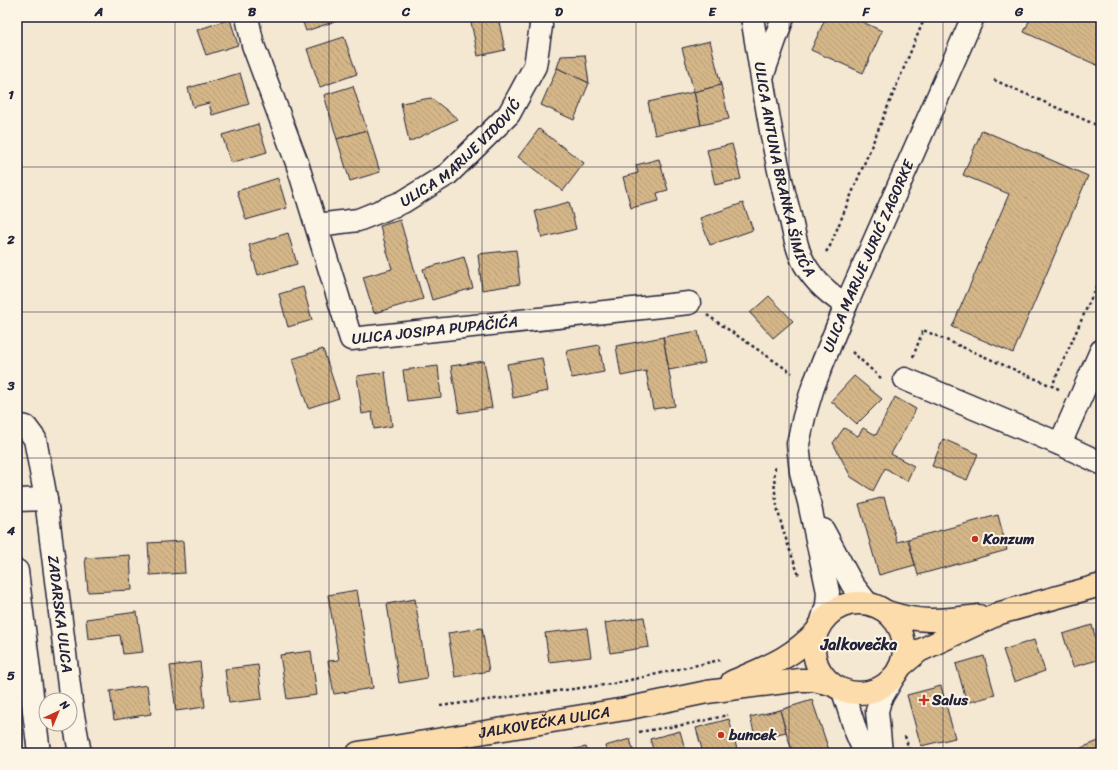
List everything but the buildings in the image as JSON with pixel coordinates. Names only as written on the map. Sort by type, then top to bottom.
[{"type":"main road","points":[[887,612],[912,619],[938,621],[1000,613],[1101,585]]},
{"type":"main road","points":[[897,672],[904,652],[903,637],[897,623],[887,612],[878,606],[854,602],[842,605],[830,612],[819,627],[813,647],[815,660],[821,674],[837,687],[856,694],[870,692],[883,687],[919,651],[1000,613]]},
{"type":"main road","name":"JALKOVEČKA ULICA","points":[[707,692],[776,663],[791,655],[803,645],[819,627]]},
{"type":"main road","name":"JALKOVEČKA ULICA","points":[[358,753],[625,709],[707,692],[800,680],[813,680],[837,687]]},
{"type":"street","name":"ULICA JOSIPA PUPAČIĆA","points":[[247,17],[254,45],[297,163],[351,339],[689,302]]},
{"type":"street","name":"ULICA MARIJE VIDOVIĆ","points":[[317,225],[358,220],[403,202],[448,174],[509,114],[534,66],[541,26],[540,17]]},
{"type":"street","name":"ULICA ANTUNA BRANKA ŠIMIĆA","points":[[752,17],[783,191],[801,256],[810,273],[821,287],[846,305]]},
{"type":"street","points":[[762,77],[783,17]]},
{"type":"street","name":"ULICA MARIJE JURIĆ ZAGORKE","points":[[819,627],[826,605],[828,592],[809,502],[801,472],[798,444],[804,417],[813,387],[846,305],[973,17]]},
{"type":"street","points":[[1060,444],[1101,351]]},
{"type":"street","points":[[906,379],[1060,444],[1101,463]]},
{"type":"street","name":"ZADARSKA ULICA","points":[[17,425],[26,427],[35,439],[46,499],[72,710],[80,753]]},
{"type":"street","points":[[17,500],[46,499]]},
{"type":"street","name":"ULICA MARIJE JURIĆ ZAGORKE","points":[[809,502],[852,584],[867,603]]},
{"type":"street","points":[[17,571],[39,753]]},
{"type":"street","points":[[881,753],[877,711],[880,700],[897,672]]},
{"type":"street","points":[[837,687],[865,753]]},
{"type":"path","points":[[810,273],[830,246],[925,17]]},
{"type":"path","points":[[994,80],[1101,127]]},
{"type":"path","points":[[689,302],[796,376]]},
{"type":"path","points":[[847,348],[889,385],[906,379],[923,330],[1052,386]]},
{"type":"path","points":[[440,706],[612,684],[721,660]]},
{"type":"place","name":"Konzum","points":[[975,539]]},
{"type":"place","name":"Salus","points":[[924,700]]},
{"type":"place","name":"buncek","points":[[721,735]]},
{"type":"district","name":"Jalkovečka","points":[[859,644]]}]
